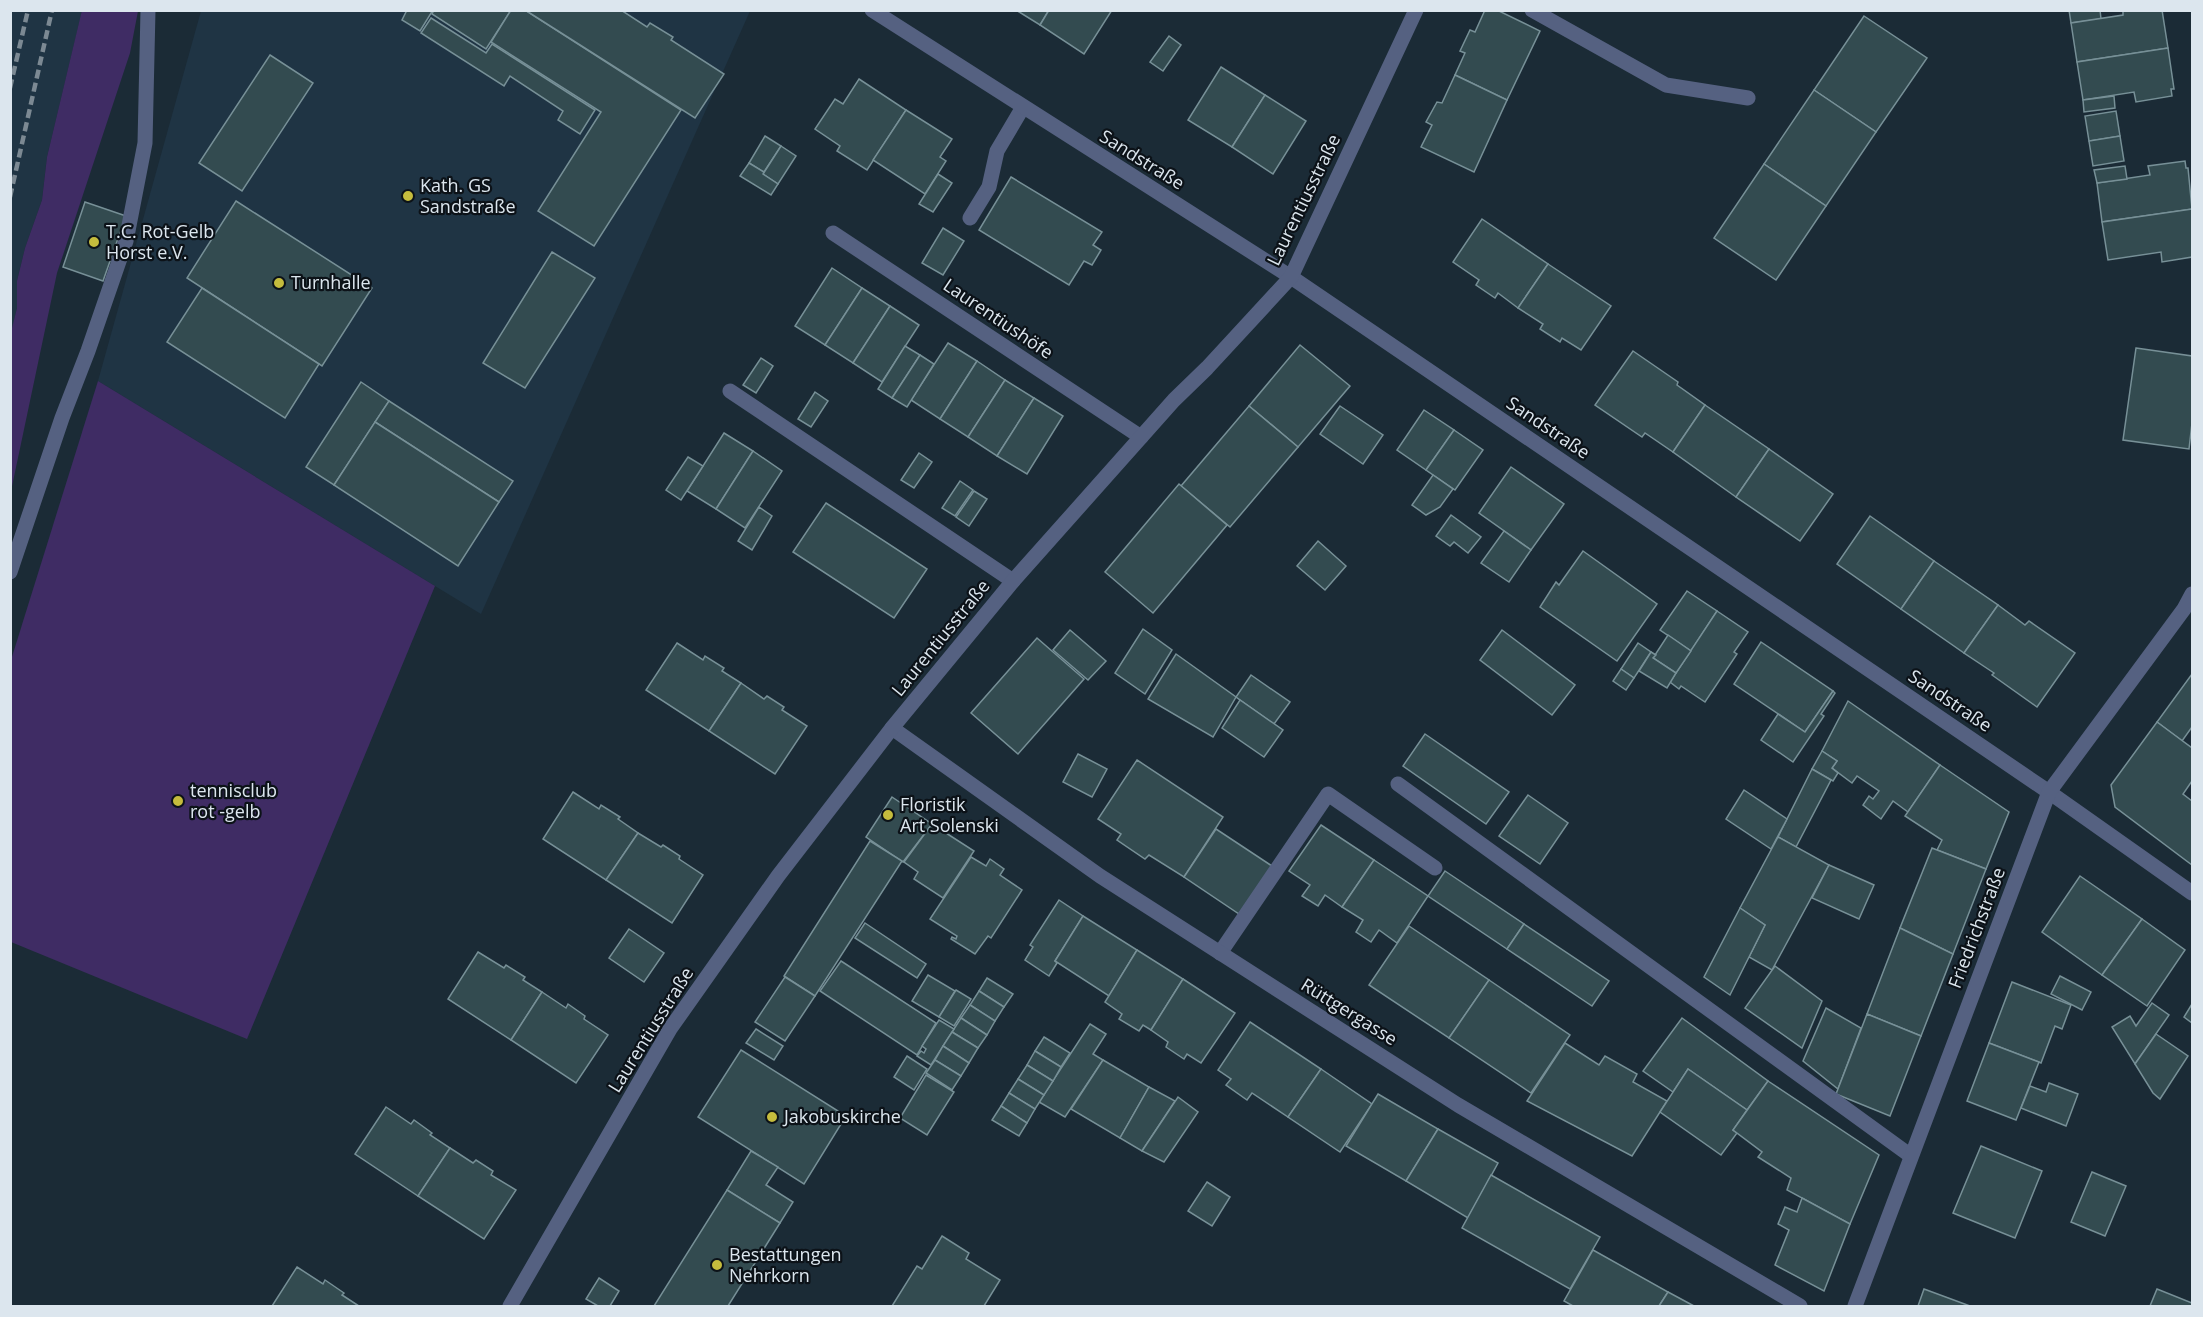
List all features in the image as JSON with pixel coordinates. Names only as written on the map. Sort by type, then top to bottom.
[{"type":"street","points":[[10,572],[62,418],[126,241],[145,143],[148,10]]},
{"type":"street","name":"Sandstraße","points":[[872,10],[1291,277],[2049,792],[2193,893]]},
{"type":"street","name":"Laurentiusstraße","points":[[510,1306],[670,1029],[778,876],[892,728],[1013,581],[1140,437],[1291,277],[1416,10]]},
{"type":"street","points":[[1532,10],[1666,85],[1748,98]]},
{"type":"street","points":[[970,218],[989,187],[997,151],[1023,107]]},
{"type":"street","name":"Laurentiushöfe","points":[[833,233],[1140,437]]},
{"type":"street","points":[[730,391],[1013,581]]},
{"type":"street","name":"Friedrichstraße","points":[[1855,1306],[2049,792],[2193,594]]},
{"type":"street","name":"Rüttgergasse","points":[[892,728],[1100,876],[1458,1104],[1800,1306]]},
{"type":"street","points":[[1398,784],[1911,1156]]},
{"type":"street","points":[[1221,953],[1328,794],[1435,868]]},
{"type":"shaded area","points":[[82,10],[138,11],[130,53],[57,273],[11,491],[10,336],[17,308],[17,281],[25,248],[42,200],[47,157]]},
{"type":"shaded area","points":[[11,11],[82,11],[47,157],[42,200],[25,248],[17,281],[17,308],[11,336]]},
{"type":"shaded area","name":"Kath. GS Sandstraße","points":[[201,11],[750,11],[481,614],[98,381]]},
{"type":"shaded area","name":"tennisclub rot -gelb","points":[[98,381],[435,586],[247,1039],[11,942],[11,660]]},
{"type":"building","points":[[407,10],[433,10],[420,31],[402,20]]},
{"type":"building","points":[[434,10],[511,10],[486,49],[432,14]]},
{"type":"building","points":[[511,10],[525,10],[681,110],[594,246],[538,211],[601,112],[491,42]]},
{"type":"building","points":[[525,10],[621,10],[647,27],[650,23],[673,37],[671,40],[724,74],[695,118]]},
{"type":"building","points":[[1016,10],[1049,10],[1040,25]]},
{"type":"building","points":[[1049,10],[1112,10],[1084,54],[1040,25]]},
{"type":"building","points":[[1485,10],[1497,10],[1540,31],[1507,100],[1455,75],[1465,53],[1460,51],[1470,30],[1475,32]]},
{"type":"building","points":[[2069,10],[2100,10],[2101,19],[2071,23]]},
{"type":"building","points":[[2123,10],[2162,10],[2168,48],[2077,62],[2071,23],[2123,15]]},
{"type":"building","points":[[1864,16],[1927,58],[1876,132],[1814,90]]},
{"type":"building","points":[[431,18],[486,53],[492,44],[595,110],[580,134],[558,120],[563,111],[510,76],[504,86],[421,33]]},
{"type":"building","points":[[1169,36],[1181,45],[1163,71],[1150,62]]},
{"type":"building","points":[[2168,48],[2174,89],[2171,89],[2172,96],[2136,102],[2134,92],[2083,100],[2077,62]]},
{"type":"building","points":[[270,55],[313,83],[242,191],[199,163]]},
{"type":"building","points":[[1221,67],[1265,95],[1232,147],[1188,120]]},
{"type":"building","points":[[1455,75],[1507,100],[1474,172],[1421,147],[1432,125],[1426,122],[1437,102],[1442,103]]},
{"type":"building","points":[[859,79],[906,110],[867,170],[837,151],[840,146],[815,129],[835,99],[843,104]]},
{"type":"building","points":[[1814,90],[1876,132],[1826,206],[1764,164]]},
{"type":"building","points":[[1265,95],[1306,121],[1273,174],[1232,147]]},
{"type":"building","points":[[2114,96],[2115,108],[2084,112],[2083,100]]},
{"type":"building","points":[[906,110],[952,139],[940,157],[946,161],[925,194],[873,160]]},
{"type":"building","points":[[2116,111],[2120,136],[2089,141],[2085,116]]},
{"type":"building","points":[[765,136],[781,146],[764,172],[749,163]]},
{"type":"building","points":[[2120,136],[2124,161],[2093,166],[2089,141]]},
{"type":"building","points":[[781,146],[796,156],[778,184],[763,174]]},
{"type":"building","points":[[2185,161],[2186,168],[2188,168],[2192,209],[2102,222],[2097,183],[2150,175],[2148,166]]},
{"type":"building","points":[[749,163],[778,184],[771,195],[740,176]]},
{"type":"building","points":[[1764,164],[1826,206],[1776,280],[1714,238]]},
{"type":"building","points":[[2125,166],[2127,179],[2097,183],[2094,170]]},
{"type":"building","points":[[938,174],[952,183],[933,212],[919,204]]},
{"type":"building","points":[[1011,177],[1102,232],[1093,245],[1101,250],[1092,265],[1084,261],[1069,285],[979,230]]},
{"type":"building","name":"Turnhalle","points":[[236,201],[372,288],[322,366],[187,278]]},
{"type":"building","name":"T.C. Rot-Gelb Horst e.V.","points":[[85,202],[126,216],[103,281],[63,267]]},
{"type":"building","points":[[2192,209],[2192,257],[2162,262],[2161,252],[2108,260],[2102,222]]},
{"type":"building","points":[[1482,219],[1548,264],[1518,308],[1498,293],[1495,298],[1476,285],[1479,280],[1453,262]]},
{"type":"building","points":[[943,228],[964,241],[943,275],[922,263]]},
{"type":"building","points":[[552,252],[595,278],[525,388],[483,363]]},
{"type":"building","points":[[1548,264],[1611,306],[1581,350],[1562,338],[1560,342],[1540,329],[1543,324],[1518,308]]},
{"type":"building","points":[[832,268],[862,288],[825,345],[795,326]]},
{"type":"building","points":[[202,288],[319,364],[285,418],[167,342]]},
{"type":"building","points":[[862,288],[890,306],[853,363],[825,345]]},
{"type":"building","points":[[890,306],[919,325],[882,382],[853,363]]},
{"type":"building","points":[[948,343],[977,361],[940,419],[911,400]]},
{"type":"building","points":[[1300,345],[1350,386],[1298,447],[1249,406]]},
{"type":"building","points":[[905,346],[920,355],[892,398],[878,389]]},
{"type":"building","points":[[2136,348],[2192,356],[2192,423],[2189,449],[2123,440]]},
{"type":"building","points":[[1633,351],[1678,382],[1677,385],[1705,405],[1673,452],[1645,433],[1642,437],[1595,405]]},
{"type":"building","points":[[920,355],[934,364],[907,407],[892,398]]},
{"type":"building","points":[[761,358],[773,366],[756,393],[743,385]]},
{"type":"building","points":[[977,361],[1005,380],[968,437],[940,419]]},
{"type":"building","points":[[1005,380],[1034,398],[997,456],[968,437]]},
{"type":"building","points":[[361,382],[389,401],[334,485],[306,467]]},
{"type":"building","points":[[815,392],[828,401],[811,427],[798,419]]},
{"type":"building","points":[[1034,398],[1063,416],[1027,474],[997,456]]},
{"type":"building","points":[[389,401],[513,481],[499,502],[375,422]]},
{"type":"building","points":[[1705,405],[1769,449],[1736,497],[1673,452]]},
{"type":"building","points":[[1249,406],[1298,447],[1230,527],[1181,486]]},
{"type":"building","points":[[1340,406],[1383,435],[1363,464],[1320,434]]},
{"type":"building","points":[[1424,410],[1454,430],[1426,470],[1397,450]]},
{"type":"building","points":[[375,422],[499,502],[458,566],[334,485]]},
{"type":"building","points":[[1454,430],[1483,450],[1455,490],[1426,470]]},
{"type":"building","points":[[724,433],[753,451],[716,509],[687,491]]},
{"type":"building","points":[[1769,449],[1833,494],[1800,541],[1736,497]]},
{"type":"building","points":[[753,451],[782,471],[745,528],[716,509]]},
{"type":"building","points":[[919,453],[932,462],[914,488],[901,480]]},
{"type":"building","points":[[688,457],[703,466],[681,500],[666,490]]},
{"type":"building","points":[[1511,467],[1564,504],[1531,550],[1479,513]]},
{"type":"building","points":[[1433,475],[1453,489],[1440,507],[1426,515],[1412,505]]},
{"type":"building","points":[[960,481],[973,490],[955,516],[942,508]]},
{"type":"building","points":[[1179,484],[1227,525],[1153,613],[1105,572]]},
{"type":"building","points":[[974,491],[987,499],[969,526],[956,517]]},
{"type":"building","points":[[826,503],[927,569],[894,618],[793,552]]},
{"type":"building","points":[[759,507],[772,516],[752,550],[738,541]]},
{"type":"building","points":[[1451,515],[1481,537],[1468,553],[1454,542],[1450,546],[1436,536]]},
{"type":"building","points":[[1870,516],[1934,561],[1901,609],[1837,564]]},
{"type":"building","points":[[1504,531],[1531,550],[1509,582],[1481,563]]},
{"type":"building","points":[[1318,541],[1346,566],[1325,590],[1297,566]]},
{"type":"building","points":[[1583,551],[1657,604],[1617,661],[1540,607],[1556,582],[1559,585]]},
{"type":"building","points":[[1934,561],[1998,605],[1964,653],[1901,609]]},
{"type":"building","points":[[1687,591],[1717,611],[1691,651],[1660,630]]},
{"type":"building","points":[[1998,605],[2025,625],[2029,621],[2075,653],[2037,707],[1964,653]]},
{"type":"building","points":[[1717,611],[1748,632],[1734,652],[1737,654],[1705,702],[1681,686],[1679,689],[1670,682]]},
{"type":"building","points":[[1143,629],[1172,650],[1145,694],[1115,673]]},
{"type":"building","points":[[1070,630],[1106,661],[1088,680],[1053,650]]},
{"type":"building","points":[[1502,630],[1575,685],[1552,715],[1480,660]]},
{"type":"building","points":[[1668,635],[1691,651],[1676,673],[1653,658]]},
{"type":"building","points":[[1037,638],[1084,679],[1018,754],[971,713]]},
{"type":"building","points":[[1761,642],[1833,691],[1805,732],[1734,684]]},
{"type":"building","points":[[677,643],[703,660],[705,656],[724,668],[722,671],[741,683],[709,731],[646,690]]},
{"type":"building","points":[[1638,643],[1651,652],[1634,678],[1621,669]]},
{"type":"building","points":[[1651,652],[1656,655],[1653,658],[1676,673],[1667,688],[1639,671]]},
{"type":"building","points":[[1176,654],[1236,697],[1213,737],[1148,699]]},
{"type":"building","points":[[1621,669],[1634,678],[1626,690],[1613,681]]},
{"type":"building","points":[[2192,674],[2192,727],[2182,741],[2157,722]]},
{"type":"building","points":[[1251,675],[1290,702],[1274,724],[1236,697]]},
{"type":"building","points":[[741,683],[764,699],[767,696],[784,707],[782,710],[807,726],[775,774],[709,731]]},
{"type":"building","points":[[1833,691],[1835,693],[1821,714],[1824,716],[1793,762],[1761,740],[1778,714],[1805,732]]},
{"type":"building","points":[[1240,700],[1283,730],[1264,757],[1222,728]]},
{"type":"building","points":[[1848,701],[1940,765],[1908,812],[1893,801],[1881,819],[1863,805],[1869,796],[1873,799],[1879,791],[1857,776],[1852,783],[1832,768],[1837,761],[1822,751]]},
{"type":"building","points":[[2157,722],[2192,748],[2192,781],[2183,794],[2192,801],[2192,865],[2115,807],[2111,785]]},
{"type":"building","points":[[1425,734],[1509,792],[1486,824],[1403,766]]},
{"type":"building","points":[[1822,751],[1837,761],[1832,768],[1838,773],[1833,781],[1812,769]]},
{"type":"building","points":[[1078,754],[1107,769],[1092,797],[1063,782]]},
{"type":"building","points":[[1137,760],[1223,817],[1184,877],[1149,855],[1145,859],[1117,840],[1121,834],[1098,819]]},
{"type":"building","points":[[1940,765],[2009,812],[1986,869],[1937,850],[1942,840],[1905,816]]},
{"type":"building","points":[[1812,769],[1831,780],[1796,847],[1778,837]]},
{"type":"building","points":[[1744,790],[1787,819],[1771,849],[1726,819]]},
{"type":"building","points":[[573,792],[599,809],[601,805],[620,817],[618,819],[638,833],[606,880],[543,839]]},
{"type":"building","points":[[1528,795],[1568,823],[1540,864],[1499,836]]},
{"type":"building","points":[[892,797],[932,824],[903,862],[866,837]]},
{"type":"building","points":[[932,824],[974,851],[943,898],[914,879],[918,872],[904,862]]},
{"type":"building","points":[[1321,825],[1374,860],[1342,907],[1325,895],[1318,906],[1302,896],[1310,885],[1289,871]]},
{"type":"building","points":[[1216,829],[1272,866],[1239,914],[1184,877]]},
{"type":"building","points":[[638,833],[661,847],[663,845],[703,875],[672,923],[606,880]]},
{"type":"building","points":[[1778,837],[1829,865],[1772,970],[1749,957],[1765,925],[1740,908]]},
{"type":"building","points":[[870,841],[902,861],[815,996],[784,976]]},
{"type":"building","points":[[1932,848],[1986,869],[1953,954],[1900,928]]},
{"type":"building","points":[[971,857],[986,866],[990,859],[1004,869],[1000,875],[1022,890],[991,938],[988,936],[975,954],[951,939],[952,937],[956,939],[957,936],[930,919]]},
{"type":"building","points":[[1374,860],[1428,896],[1397,943],[1379,930],[1371,942],[1356,932],[1363,920],[1342,907]]},
{"type":"building","points":[[1829,865],[1874,885],[1859,919],[1812,898]]},
{"type":"building","points":[[1445,871],[1524,924],[1507,949],[1428,896]]},
{"type":"building","points":[[2080,876],[2142,919],[2102,975],[2042,932]]},
{"type":"building","points":[[1059,900],[1083,916],[1055,961],[1057,963],[1049,976],[1025,960],[1033,947],[1030,945]]},
{"type":"building","points":[[1740,908],[1765,925],[1730,995],[1704,977]]},
{"type":"building","points":[[1083,916],[1137,950],[1109,996],[1055,961]]},
{"type":"building","points":[[2142,919],[2185,950],[2147,1006],[2102,975]]},
{"type":"building","points":[[865,923],[926,964],[917,978],[855,938]]},
{"type":"building","points":[[1524,924],[1609,981],[1592,1006],[1507,949]]},
{"type":"building","points":[[1409,926],[1489,980],[1449,1038],[1369,985]]},
{"type":"building","points":[[1900,928],[1953,954],[1921,1036],[1867,1014]]},
{"type":"building","points":[[629,929],[664,953],[644,982],[609,958]]},
{"type":"building","points":[[1137,950],[1183,979],[1151,1030],[1143,1025],[1139,1031],[1119,1019],[1122,1014],[1105,1002]]},
{"type":"building","points":[[478,952],[504,968],[506,965],[525,977],[523,980],[542,992],[511,1040],[448,999]]},
{"type":"building","points":[[841,961],[936,1023],[917,1055],[820,991]]},
{"type":"building","points":[[1775,966],[1822,1001],[1802,1048],[1745,1008]]},
{"type":"building","points":[[928,975],[955,991],[939,1017],[912,1001]]},
{"type":"building","points":[[2060,976],[2091,992],[2082,1010],[2051,994]]},
{"type":"building","points":[[785,977],[815,996],[785,1041],[755,1022]]},
{"type":"building","points":[[987,978],[1013,994],[1004,1007],[979,991]]},
{"type":"building","points":[[1183,979],[1235,1013],[1201,1063],[1187,1054],[1184,1059],[1166,1047],[1168,1042],[1151,1030]]},
{"type":"building","points":[[1489,980],[1570,1035],[1531,1093],[1449,1038]]},
{"type":"building","points":[[2012,982],[2071,1005],[2062,1029],[2055,1026],[2041,1063],[1989,1043]]},
{"type":"building","points":[[956,990],[971,999],[954,1026],[939,1017]]},
{"type":"building","points":[[979,991],[1004,1007],[995,1021],[970,1005]]},
{"type":"building","points":[[542,992],[566,1008],[568,1004],[585,1016],[584,1019],[608,1035],[576,1083],[511,1040]]},
{"type":"building","points":[[2152,1003],[2169,1015],[2135,1064],[2112,1027],[2130,1016],[2136,1026]]},
{"type":"building","points":[[2192,1004],[2192,1023],[2184,1017]]},
{"type":"building","points":[[970,1005],[995,1021],[987,1035],[961,1018]]},
{"type":"building","points":[[1826,1008],[1861,1028],[1838,1089],[1803,1061]]},
{"type":"building","points":[[1867,1014],[1921,1036],[1890,1116],[1836,1094]]},
{"type":"building","points":[[961,1018],[987,1035],[978,1048],[952,1032]]},
{"type":"building","points":[[1682,1018],[1768,1081],[1747,1110],[1688,1069],[1673,1092],[1643,1071]]},
{"type":"building","points":[[939,1020],[954,1029],[931,1065],[917,1056],[921,1051],[924,1053],[926,1049],[922,1046]]},
{"type":"building","points":[[1250,1022],[1321,1069],[1288,1117],[1252,1093],[1247,1100],[1226,1085],[1231,1079],[1218,1070]]},
{"type":"building","points":[[1090,1024],[1106,1034],[1093,1054],[1103,1060],[1065,1117],[1039,1102]]},
{"type":"building","points":[[756,1029],[783,1046],[774,1060],[746,1043]]},
{"type":"building","points":[[952,1032],[978,1048],[969,1063],[943,1046]]},
{"type":"building","points":[[2156,1034],[2188,1056],[2160,1099],[2153,1093],[2135,1064]]},
{"type":"building","points":[[1044,1037],[1070,1053],[1061,1067],[1035,1051]]},
{"type":"building","points":[[1565,1043],[1599,1065],[1605,1056],[1637,1074],[1633,1082],[1667,1101],[1632,1156],[1527,1101]]},
{"type":"building","points":[[1989,1043],[2039,1062],[2016,1120],[1967,1101]]},
{"type":"building","points":[[943,1046],[969,1063],[961,1076],[935,1060]]},
{"type":"building","name":"Jakobuskirche","points":[[741,1050],[846,1116],[804,1184],[698,1117]]},
{"type":"building","points":[[1035,1051],[1061,1067],[1053,1081],[1027,1065]]},
{"type":"building","points":[[907,1056],[927,1069],[914,1090],[894,1077]]},
{"type":"building","points":[[935,1060],[961,1076],[952,1090],[926,1073]]},
{"type":"building","points":[[1103,1060],[1149,1087],[1120,1138],[1071,1109]]},
{"type":"building","points":[[1027,1065],[1053,1081],[1044,1095],[1018,1079]]},
{"type":"building","points":[[1321,1069],[1372,1104],[1340,1152],[1288,1117]]},
{"type":"building","points":[[1688,1069],[1747,1110],[1733,1130],[1737,1133],[1721,1155],[1660,1112]]},
{"type":"building","points":[[926,1075],[954,1092],[927,1135],[900,1118]]},
{"type":"building","points":[[1018,1079],[1044,1095],[1035,1109],[1009,1093]]},
{"type":"building","points":[[1768,1081],[1879,1155],[1850,1224],[1787,1190],[1791,1178],[1758,1157],[1762,1152],[1733,1130]]},
{"type":"building","points":[[2049,1083],[2078,1094],[2066,1126],[2021,1108],[2030,1086],[2046,1092]]},
{"type":"building","points":[[1149,1087],[1175,1101],[1142,1151],[1120,1138]]},
{"type":"building","points":[[1009,1093],[1035,1109],[1027,1123],[1001,1106]]},
{"type":"building","points":[[1378,1094],[1438,1129],[1406,1181],[1346,1146]]},
{"type":"building","points":[[1178,1097],[1198,1112],[1164,1162],[1142,1151]]},
{"type":"building","points":[[1001,1106],[1027,1123],[1019,1136],[992,1120]]},
{"type":"building","points":[[386,1107],[411,1124],[414,1120],[432,1133],[430,1135],[450,1148],[418,1196],[355,1154]]},
{"type":"building","points":[[1438,1129],[1498,1163],[1468,1218],[1406,1181]]},
{"type":"building","points":[[1981,1146],[2042,1171],[2015,1238],[1953,1213]]},
{"type":"building","points":[[450,1148],[473,1163],[476,1160],[493,1171],[491,1175],[516,1190],[484,1239],[418,1196]]},
{"type":"building","points":[[751,1151],[778,1167],[766,1185],[793,1202],[780,1223],[727,1190]]},
{"type":"building","points":[[2092,1172],[2126,1186],[2105,1236],[2071,1222]]},
{"type":"building","points":[[1491,1175],[1600,1237],[1570,1289],[1462,1228]]},
{"type":"building","points":[[1207,1182],[1230,1197],[1212,1226],[1188,1211]]},
{"type":"building","name":"Bestattungen Nehrkorn","points":[[727,1190],[780,1223],[728,1306],[654,1306]]},
{"type":"building","points":[[1802,1198],[1850,1224],[1824,1291],[1775,1265],[1789,1230],[1778,1224],[1785,1207],[1797,1212]]},
{"type":"building","points":[[942,1236],[969,1253],[966,1259],[1000,1280],[984,1306],[892,1306],[917,1266],[922,1269]]},
{"type":"building","points":[[1593,1250],[1668,1292],[1659,1306],[1573,1306],[1564,1301]]},
{"type":"building","points":[[297,1267],[323,1284],[325,1280],[359,1306],[272,1306]]},
{"type":"building","points":[[599,1278],[619,1291],[610,1306],[598,1306],[586,1299]]},
{"type":"building","points":[[1924,1289],[1970,1306],[1918,1306]]},
{"type":"building","points":[[2157,1289],[2192,1303],[2192,1306],[2150,1306]]},
{"type":"building","points":[[1668,1292],[1694,1306],[1659,1306]]},
{"type":"railway","points":[[10,88],[28,10]]},
{"type":"railway","points":[[10,197],[52,10]]},
{"type":"place","name":"Kath. GS Sandstraße","points":[[408,196]]},
{"type":"place","name":"T.C. Rot-Gelb Horst e.V.","points":[[94,242]]},
{"type":"place","name":"Turnhalle","points":[[279,283]]},
{"type":"place","name":"tennisclub rot -gelb","points":[[178,801]]},
{"type":"place","name":"Floristik Art Solenski","points":[[888,815]]},
{"type":"place","name":"Jakobuskirche","points":[[772,1117]]},
{"type":"place","name":"Bestattungen Nehrkorn","points":[[717,1265]]}]
